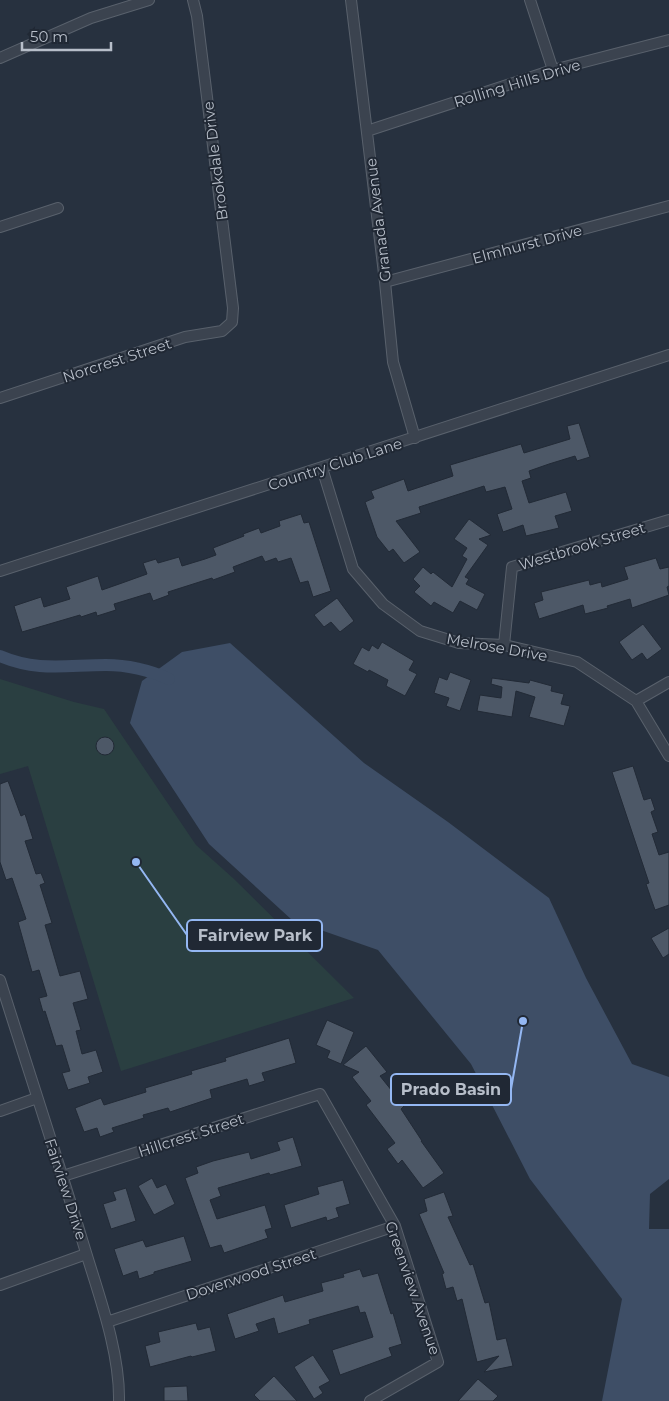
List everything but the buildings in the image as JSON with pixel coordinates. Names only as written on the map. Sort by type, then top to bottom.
[{"type":"street","points":[[0,58],[91,18],[149,0]]},
{"type":"street","name":"Brookdale Drive","points":[[193,0],[197,16],[233,308],[232,322]]},
{"type":"street","name":"Granada Avenue","points":[[351,0],[393,362],[415,438]]},
{"type":"street","points":[[530,0],[553,70]]},
{"type":"street","name":"Rolling Hills Drive","points":[[367,131],[553,70],[669,40]]},
{"type":"street","name":"Elmhurst Drive","points":[[385,282],[669,206]]},
{"type":"street","points":[[0,227],[58,208]]},
{"type":"street","name":"Norcrest Street","points":[[0,398],[185,337],[222,331],[232,322]]},
{"type":"street","name":"Country Club Lane","points":[[0,571],[669,355]]},
{"type":"street","name":"Melrose Drive","points":[[322,468],[353,569],[383,604],[420,631],[459,643],[504,645],[577,662],[636,701],[669,756]]},
{"type":"street","name":"Westbrook Street","points":[[504,645],[512,567],[669,520]]},
{"type":"street","points":[[636,701],[669,682]]},
{"type":"street","name":"Fairview Drive","points":[[0,980],[63,1176],[107,1322],[120,1383],[119,1401]]},
{"type":"street","name":"Hillcrest Street","points":[[63,1176],[320,1094]]},
{"type":"street","name":"Greenview Avenue","points":[[320,1094],[395,1226],[438,1362],[370,1401]]},
{"type":"street","points":[[0,1112],[37,1098]]},
{"type":"street","name":"Doverwood Street","points":[[107,1322],[395,1226]]},
{"type":"street","points":[[0,1285],[86,1254]]},
{"type":"green space","points":[[0,679],[74,702],[104,709],[196,845],[234,879],[354,998],[121,1071],[28,766],[0,774]]},
{"type":"water","points":[[230,643],[364,763],[448,822],[549,898],[586,978],[632,1064],[669,1077],[669,1179],[650,1194],[649,1229],[669,1229],[669,1401],[602,1401],[622,1299],[530,1179],[471,1064],[378,950],[292,920],[209,844],[130,723],[142,681],[182,652]]},
{"type":"waterway","points":[[0,656],[40,666],[122,666],[146,671],[169,679]]},
{"type":"place","name":"Fairview Park","points":[[136,862]]},
{"type":"place","name":"Prado Basin","points":[[523,1021]]}]
